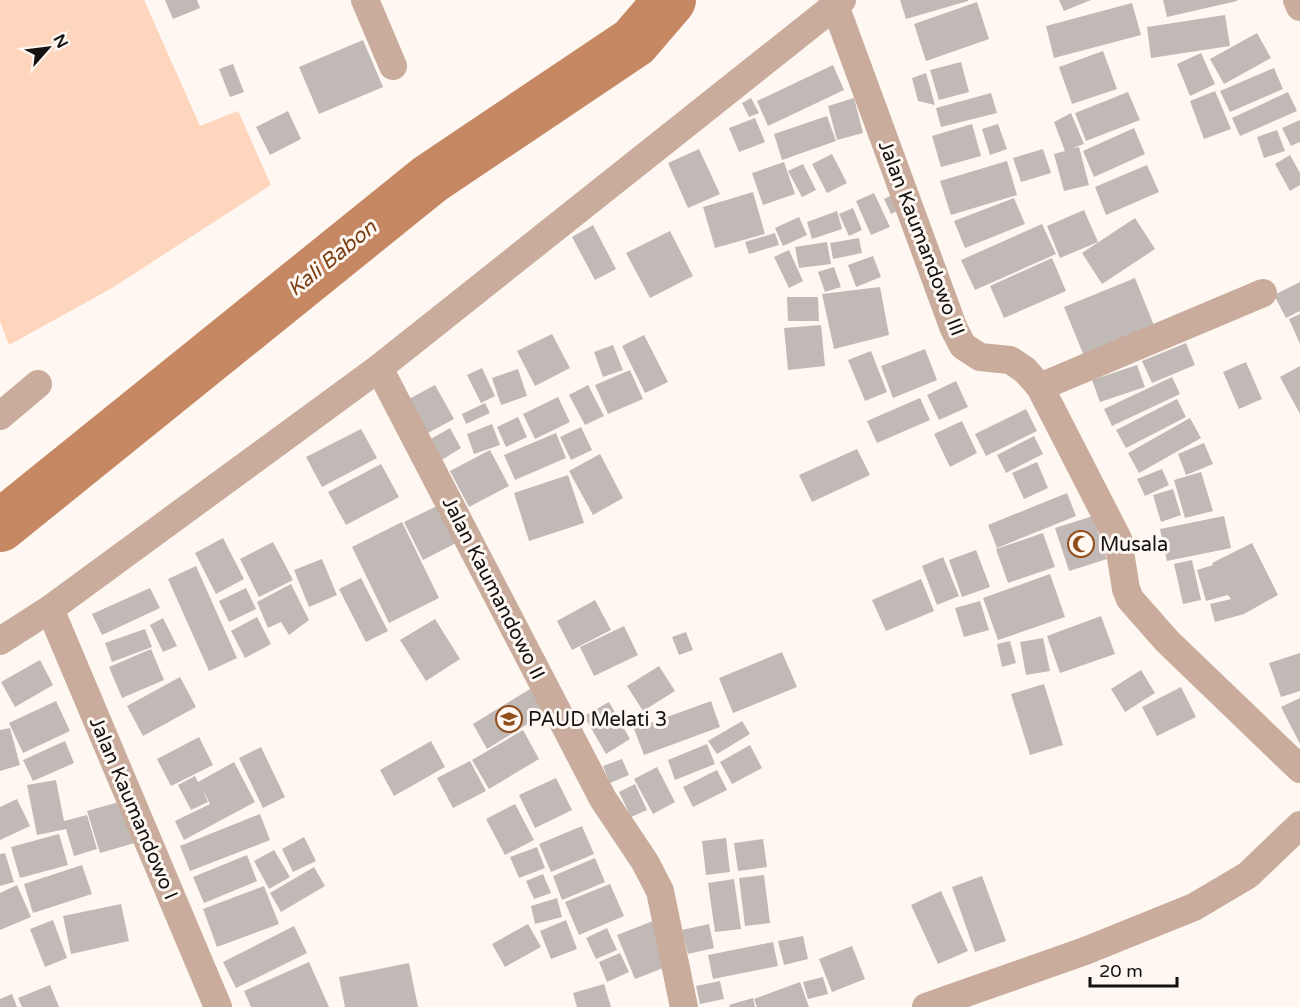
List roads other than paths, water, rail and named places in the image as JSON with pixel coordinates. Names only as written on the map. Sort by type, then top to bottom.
[{"type":"street","points":[[365,0],[393,66]]},
{"type":"street","points":[[1297,0],[1300,6]]},
{"type":"street","points":[[0,641],[50,609],[379,368],[837,2]]},
{"type":"street","name":"Jalan Kaumandowo III","points":[[837,2],[954,329],[963,346],[980,357],[1010,360],[1025,370],[1040,387],[1118,539],[1126,589],[1130,599],[1167,640],[1300,769]]},
{"type":"street","points":[[1040,387],[1263,293]]},
{"type":"street","name":"Jalan Kaumandowo II","points":[[379,368],[603,799],[645,862],[660,891],[684,1007]]},
{"type":"street","points":[[0,417],[38,384]]},
{"type":"street","name":"Jalan Kaumandowo I","points":[[50,609],[218,1007]]},
{"type":"street","points":[[926,1007],[1085,951],[1194,907],[1248,875],[1300,825]]},
{"type":"waterway","name":"Kali Babon","points":[[0,526],[430,179],[634,42],[670,0]]},
{"type":"place","name":"Musala","points":[[1081,544]]},
{"type":"place","name":"PAUD Melati 3","points":[[509,719]]}]
